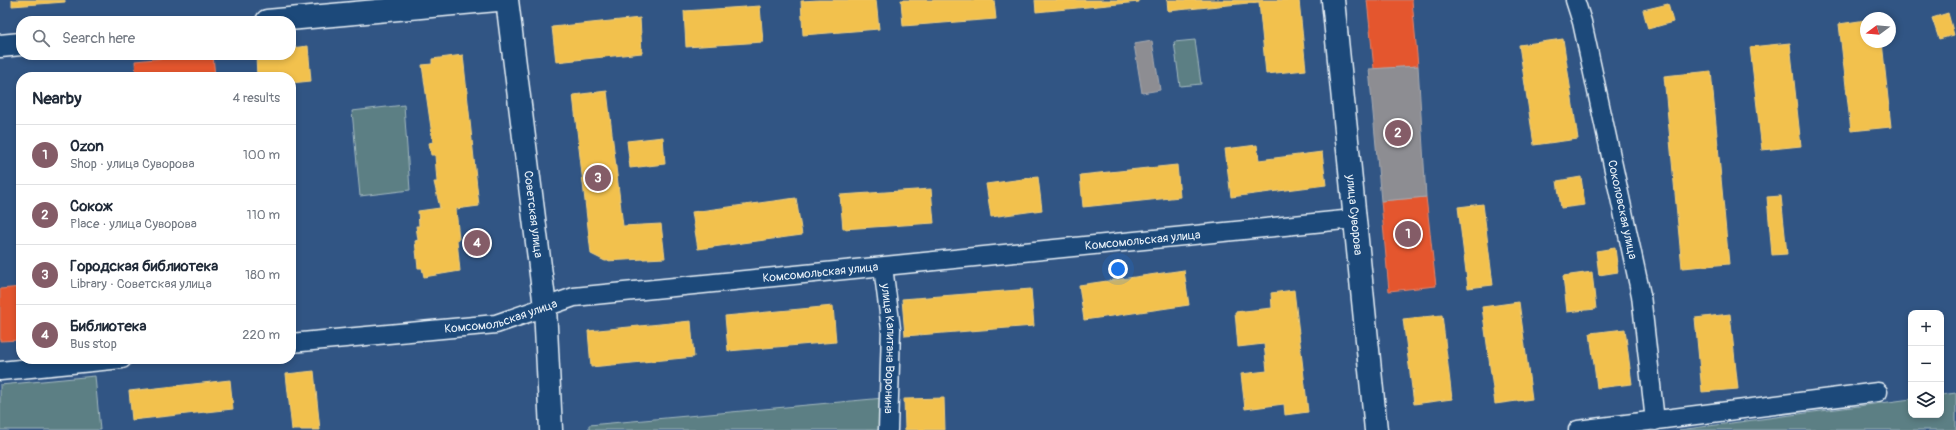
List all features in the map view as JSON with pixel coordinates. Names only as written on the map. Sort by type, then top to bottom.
[{"type":"main road","points":[[296,18],[497,0]]},
{"type":"main road","name":"Советская улица","points":[[507,0],[545,307],[551,430]]},
{"type":"main road","name":"улица Суворова","points":[[1333,0],[1376,430]]},
{"type":"main road","points":[[0,46],[16,44]]},
{"type":"street","name":"Соколовская улица","points":[[1575,0],[1582,22],[1641,296],[1654,421]]},
{"type":"street","name":"Комсомольская улица","points":[[296,343],[496,324],[574,297],[1354,219]]},
{"type":"street","name":"улица Капитана Воронина","points":[[883,267],[891,328],[888,430]]},
{"type":"street","points":[[0,370],[67,364]]},
{"type":"street","points":[[1578,430],[1878,392]]},
{"type":"green space","points":[[1195,40],[1201,84],[1180,86],[1174,42]]},
{"type":"green space","points":[[404,105],[410,190],[360,196],[352,111]]},
{"type":"green space","points":[[95,376],[100,430],[0,430],[0,385]]},
{"type":"green space","points":[[1956,393],[1956,430],[1679,430],[1908,399],[1908,418],[1944,418],[1944,395]]},
{"type":"green space","points":[[884,398],[883,430],[589,430],[589,425]]},
{"type":"building: Homes","points":[[12,0],[65,0],[65,2],[12,6]]},
{"type":"building: Homes","points":[[876,0],[879,29],[803,35],[801,1]]},
{"type":"building: Homes","points":[[901,0],[994,0],[996,19],[903,26]]},
{"type":"building: Homes","points":[[1035,0],[1139,0],[1139,2],[1036,12]]},
{"type":"building: Homes","points":[[1167,0],[1299,0],[1306,70],[1266,74],[1259,2],[1168,11]]},
{"type":"building: Homes","points":[[1668,4],[1673,22],[1648,29],[1643,10]]},
{"type":"building: Homes","points":[[760,6],[763,42],[686,47],[684,11]]},
{"type":"building: Homes","points":[[1948,13],[1954,35],[1939,39],[1932,18]]},
{"type":"building: Homes","points":[[640,18],[642,53],[556,62],[552,27]]},
{"type":"building: Homes","points":[[1860,21],[1860,48],[1883,48],[1891,127],[1851,131],[1839,24]]},
{"type":"building: Homes","points":[[1563,39],[1578,139],[1534,145],[1519,45]]},
{"type":"building: Homes","points":[[1790,43],[1801,146],[1762,150],[1750,47]]},
{"type":"building: Homes","points":[[308,46],[311,81],[296,82],[296,72],[257,72],[256,60],[296,60],[296,47]]},
{"type":"building: Homes","points":[[463,55],[479,206],[456,209],[460,271],[424,277],[422,268],[418,268],[415,241],[418,240],[416,226],[419,226],[418,211],[440,208],[434,182],[437,182],[435,155],[431,155],[429,143],[433,142],[422,65],[432,64],[432,59]]},
{"type":"building: Homes","points":[[1711,71],[1729,264],[1682,268],[1664,76]]},
{"type":"building: Homes","points":[[607,91],[623,226],[661,224],[665,258],[605,261],[591,254],[573,95]]},
{"type":"building: Homes","points":[[663,137],[665,164],[630,168],[627,141]]},
{"type":"building: Homes","points":[[1257,145],[1259,160],[1322,152],[1326,185],[1231,197],[1225,149]]},
{"type":"building: Homes","points":[[1177,165],[1180,197],[1083,207],[1080,175]]},
{"type":"building: Homes","points":[[1038,177],[1042,210],[991,217],[986,184]]},
{"type":"building: Homes","points":[[1581,177],[1585,205],[1561,208],[1557,181]]},
{"type":"building: Homes","points":[[931,189],[934,223],[843,229],[840,195]]},
{"type":"building: Homes","points":[[1781,196],[1787,254],[1772,255],[1767,197]]},
{"type":"building: Homes","points":[[796,198],[802,235],[698,249],[692,212]]},
{"type":"building: Homes","points":[[1483,204],[1493,285],[1468,288],[1458,207]]},
{"type":"building: Homes","points":[[1615,248],[1618,272],[1599,275],[1596,251]]},
{"type":"building: Homes","points":[[1184,270],[1189,305],[1084,320],[1079,285]]},
{"type":"building: Homes","points":[[1592,272],[1596,309],[1567,312],[1563,276]]},
{"type":"building: Homes","points":[[1031,289],[1034,326],[905,336],[902,299]]},
{"type":"building: Homes","points":[[1294,290],[1308,412],[1285,415],[1284,404],[1245,409],[1241,374],[1267,371],[1264,344],[1238,347],[1235,312],[1272,308],[1271,293]]},
{"type":"building: Homes","points":[[1519,302],[1532,399],[1495,404],[1482,307]]},
{"type":"building: Homes","points":[[833,306],[836,342],[728,351],[725,316]]},
{"type":"building: Homes","points":[[1730,314],[1738,389],[1702,392],[1695,318]]},
{"type":"building: Homes","points":[[1442,315],[1452,399],[1414,404],[1403,319]]},
{"type":"building: Homes","points":[[691,321],[694,357],[591,367],[588,331]]},
{"type":"building: Homes","points":[[1625,329],[1632,384],[1597,388],[1590,333]]},
{"type":"building: Homes","points":[[314,371],[320,430],[292,430],[286,374]]},
{"type":"building: Homes","points":[[230,380],[233,409],[132,420],[129,391]]},
{"type":"building: Homes","points":[[944,398],[945,430],[905,430],[904,399]]},
{"type":"building: Shops","points":[[1367,0],[1412,0],[1418,66],[1374,69]]},
{"type":"building: Shops","points":[[213,60],[215,72],[136,72],[135,61]]},
{"type":"building: Shops","points":[[1426,197],[1436,286],[1389,291],[1381,201]]},
{"type":"building: Shops","points":[[16,287],[16,340],[0,341],[0,289]]},
{"type":"building: Industry","points":[[1152,41],[1160,90],[1142,93],[1134,44]]},
{"type":"building: Industry","points":[[1418,66],[1426,197],[1381,201],[1369,69]]},
{"type":"place","name":"Сокож","points":[[1398,133]]},
{"type":"place","name":"Городская библиотека","points":[[598,178]]},
{"type":"place","name":"Ozon","points":[[1408,234]]},
{"type":"place","name":"Библиотека","points":[[477,243]]}]
